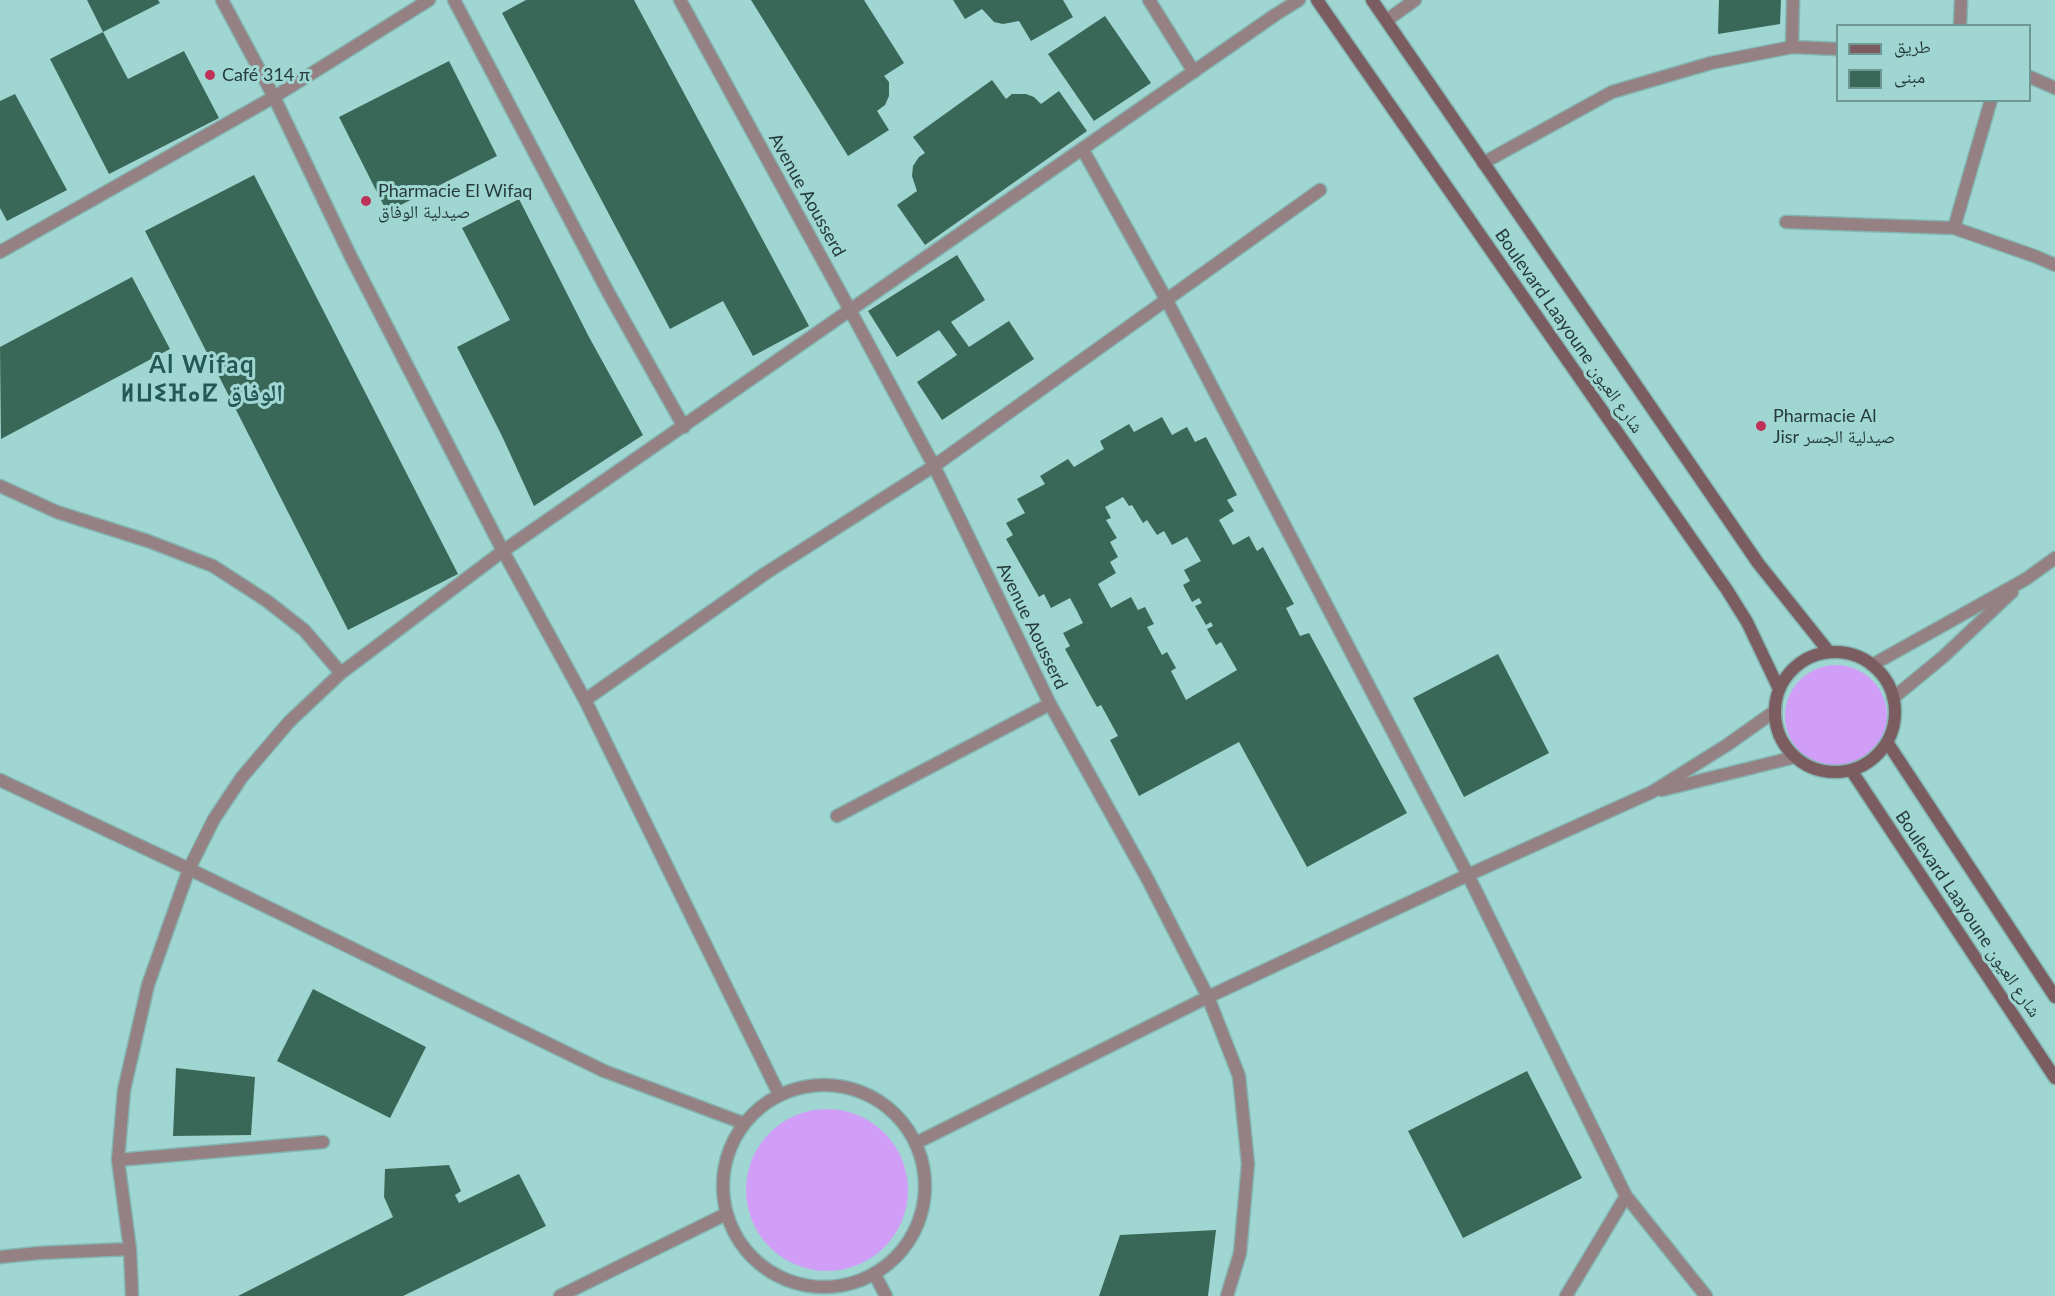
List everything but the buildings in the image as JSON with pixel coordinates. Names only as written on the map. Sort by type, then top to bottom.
[{"type":"street","points":[[222,0],[274,97],[351,257],[503,551],[585,700],[779,1094]]},
{"type":"street","points":[[0,252],[274,97],[429,0]]},
{"type":"street","points":[[454,0],[608,292],[684,427]]},
{"type":"street","name":"Avenue Aousserd","points":[[680,0],[934,466],[1050,705],[1147,878],[1208,997],[1239,1076],[1248,1164],[1240,1253],[1227,1296]]},
{"type":"street","points":[[1149,0],[1194,72]]},
{"type":"street","points":[[132,1296],[130,1249],[118,1160],[124,1090],[148,985],[189,868],[214,819],[242,777],[289,722],[341,674],[503,551],[1299,0]]},
{"type":"street","name":"Boulevard Laayoune شارع العيون","points":[[1317,0],[1727,590],[1752,630],[1779,689]]},
{"type":"street","name":"Boulevard Laayoune شارع العيون","points":[[1372,0],[1758,563],[1829,652]]},
{"type":"street","points":[[1386,20],[1415,0]]},
{"type":"street","points":[[1792,47],[1793,0]]},
{"type":"street","points":[[1960,24],[1961,0]]},
{"type":"street","points":[[1483,163],[1612,92],[1711,63],[1792,47],[1836,49]]},
{"type":"street","points":[[2031,77],[2055,88]]},
{"type":"street","points":[[1954,228],[1990,102]]},
{"type":"street","points":[[1083,150],[1166,299],[1468,875],[1626,1196],[1706,1296]]},
{"type":"street","points":[[585,700],[766,573],[934,466],[1320,190]]},
{"type":"street","points":[[1786,222],[1954,228],[2055,265]]},
{"type":"street","points":[[0,486],[57,512],[148,541],[213,566],[267,601],[304,630],[341,674]]},
{"type":"street","points":[[1872,665],[2026,579],[2055,558]]},
{"type":"street","points":[[1893,698],[1943,657],[2026,579]]},
{"type":"street","points":[[1829,652],[1845,652],[1872,665],[1889,685],[1893,698],[1895,721],[1887,742],[1872,760],[1851,770],[1828,772],[1816,769],[1795,757],[1784,744],[1777,728],[1775,711],[1779,689],[1787,675],[1799,663],[1813,655],[1829,652]]},
{"type":"street","points":[[837,816],[1050,705]]},
{"type":"street","points":[[916,1143],[1208,997],[1652,792],[1727,745],[1775,711]]},
{"type":"street","name":"Boulevard Laayoune شارع العيون","points":[[1887,742],[2055,997]]},
{"type":"street","points":[[1652,792],[1795,757]]},
{"type":"street","name":"Boulevard Laayoune شارع العيون","points":[[1851,770],[2055,1077]]},
{"type":"street","points":[[0,780],[189,868],[604,1071],[743,1123]]},
{"type":"street","points":[[810,1084],[842,1085],[873,1096],[898,1116],[916,1143],[925,1172],[925,1202],[916,1231],[899,1256],[875,1275],[841,1287],[804,1286],[770,1272],[743,1247],[726,1214],[724,1167],[743,1123],[759,1107],[779,1094],[810,1084]]},
{"type":"street","points":[[118,1160],[323,1142]]},
{"type":"street","points":[[1566,1296],[1626,1196]]},
{"type":"street","points":[[560,1296],[726,1214]]},
{"type":"street","points":[[0,1257],[130,1249]]},
{"type":"street","points":[[875,1275],[886,1296]]},
{"type":"shaded area","points":[[1836,665],[1855,669],[1872,680],[1883,697],[1887,716],[1883,735],[1872,752],[1855,763],[1836,767],[1817,763],[1800,752],[1789,735],[1785,716],[1789,697],[1800,680],[1817,669]]},
{"type":"shaded area","points":[[827,1109],[858,1115],[884,1133],[902,1159],[908,1190],[902,1221],[884,1247],[858,1265],[827,1271],[796,1265],[770,1247],[752,1221],[746,1190],[752,1159],[770,1133],[796,1115]]},
{"type":"place","name":"Café 314 π","points":[[210,75]]},
{"type":"place","name":"Pharmacie El Wifaq صيدلية الوفاق","points":[[366,201]]},
{"type":"place","name":"Pharmacie Al Jisr صيدلية الجسر","points":[[1761,426]]},
{"type":"district","name":"Al Wifaq ⵍⵡⵉⴼⴰⵇ الوفاق","points":[[202,379]]}]
